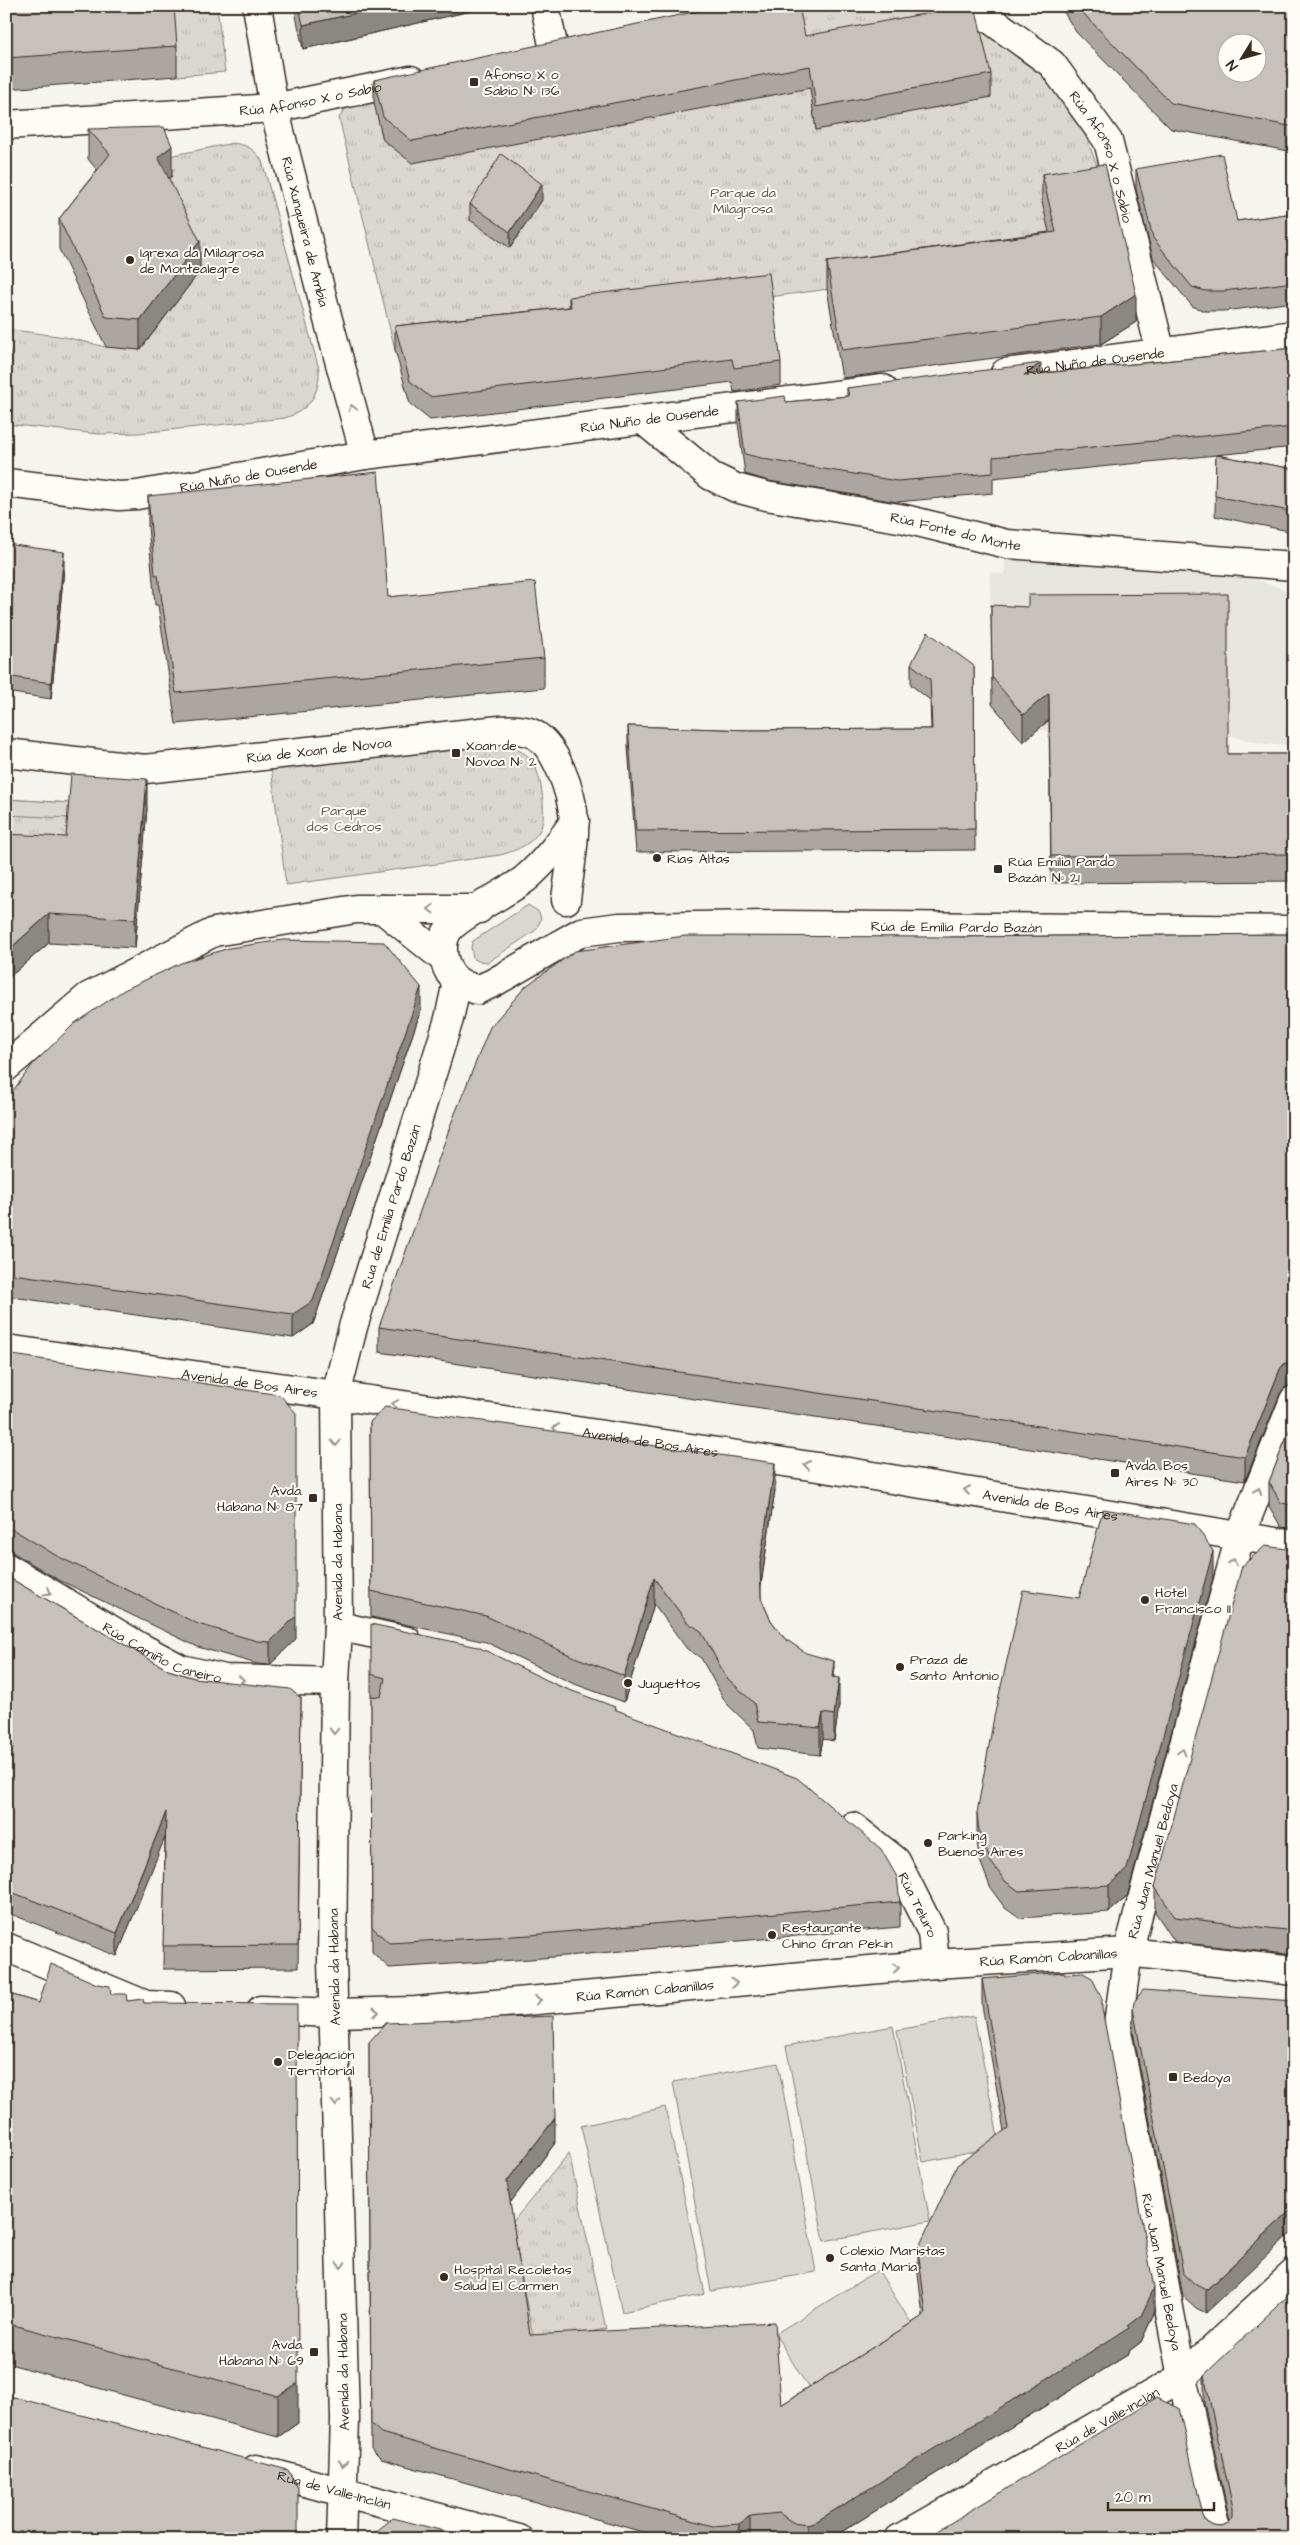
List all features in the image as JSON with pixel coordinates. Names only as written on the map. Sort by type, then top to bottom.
[{"type":"street","name":"Rúa Xunqueira de Ambía","points":[[257,6],[274,108],[365,455]]},
{"type":"street","points":[[525,56],[566,48],[544,6]]},
{"type":"street","name":"Rúa Afonso X o Sabio","points":[[972,6],[1052,64],[1108,141],[1161,352]]},
{"type":"street","name":"Rúa Afonso X o Sabio","points":[[6,124],[274,108],[439,74]]},
{"type":"street","name":"Rúa Nuño de Ousende","points":[[979,376],[1294,335]]},
{"type":"street","name":"Rúa Nuño de Ousende","points":[[6,483],[124,496],[365,455],[910,385]]},
{"type":"street","name":"Rúa Fonte do Monte","points":[[643,420],[711,476],[736,488],[766,496],[905,519],[1008,544],[1294,566]]},
{"type":"street","name":"Rúa de Xoan de Novoa","points":[[6,753],[145,769],[472,732],[515,730],[530,732],[547,745],[562,772],[575,821],[567,907]]},
{"type":"street","points":[[467,986],[448,972],[443,958],[443,946],[447,932],[524,880],[551,855],[575,821]]},
{"type":"street","name":"Rúa de Emilia Pardo Bazán","points":[[524,880],[541,879],[552,884],[567,907],[619,927]]},
{"type":"street","name":"Rúa de Emilia Pardo Bazán","points":[[547,950],[565,929],[567,907]]},
{"type":"street","points":[[6,1067],[88,997],[214,932],[278,920],[356,909],[479,909]]},
{"type":"street","points":[[382,909],[443,958]]},
{"type":"street","name":"Rúa de Emilia Pardo Bazán","points":[[467,986],[493,983],[581,932],[619,927],[780,925],[1294,930]]},
{"type":"street","name":"Rua de Emilia Pardo Bazán","points":[[336,1395],[353,1327],[449,1019],[467,986]]},
{"type":"street","name":"Avenida de Bos Aires","points":[[6,1349],[336,1395],[824,1468],[1294,1545]]},
{"type":"street","name":"Avenida da Habana","points":[[336,1395],[338,1626],[335,1682],[332,1961],[345,2419],[341,2539]]},
{"type":"street","name":"Rúa Juan Manuel Bedoya","points":[[1218,2539],[1182,2377],[1117,2031],[1128,1952],[1240,1536],[1294,1400]]},
{"type":"street","name":"Rúa Camiño Caneiro","points":[[6,1567],[140,1647],[181,1669],[225,1679],[335,1682]]},
{"type":"street","points":[[338,1626],[434,1647]]},
{"type":"street","name":"Rúa Teluro","points":[[837,1814],[896,1861],[932,1932],[936,1964]]},
{"type":"street","points":[[6,1947],[146,2005],[192,2007]]},
{"type":"street","name":"Rúa Ramón Cabanillas","points":[[239,2009],[334,2013],[416,2011],[936,1964],[1128,1952],[1294,1971]]},
{"type":"street","name":"Rúa de Valle-Inclán","points":[[898,2539],[1182,2377],[1294,2273]]},
{"type":"street","name":"Rúa de Valle-Inclán","points":[[227,2461],[518,2539]]},
{"type":"shaded area","points":[[1005,559],[1223,570],[1294,592],[1294,745],[1265,744],[1209,731],[1032,730],[1031,735],[1023,742],[1006,721],[1006,710],[992,709],[990,572],[1005,574]]},
{"type":"green space","points":[[171,6],[217,6],[225,72],[177,76]]},
{"type":"green space","name":"Parque da Milagrosa","points":[[826,6],[959,6],[1032,58],[1082,127],[1107,191],[1059,273],[1040,261],[769,297],[571,330],[395,350],[339,118],[348,105],[374,100],[383,140],[810,88],[816,129],[991,97],[805,59],[796,13]]},
{"type":"green space","points":[[233,143],[250,148],[262,161],[319,369],[315,394],[307,406],[301,411],[285,418],[139,433],[98,434],[6,424],[10,375],[6,374],[6,329],[65,337],[106,347],[140,350],[158,187],[164,157]]},
{"type":"green space","name":"Parque dos Cedros","points":[[501,745],[523,752],[529,757],[540,780],[543,821],[538,834],[529,843],[500,855],[286,885],[271,767]]},
{"type":"green space","points":[[6,799],[70,803],[66,864],[6,862]]},
{"type":"green space","points":[[6,799],[70,803],[69,818],[6,815]]},
{"type":"green space","points":[[528,905],[539,912],[541,919],[536,930],[488,962],[478,961],[473,958],[471,947],[473,941]]},
{"type":"green space","points":[[974,2016],[1000,2147],[923,2162],[897,2030]]},
{"type":"green space","points":[[893,2026],[930,2221],[824,2241],[786,2046]]},
{"type":"green space","points":[[778,2063],[816,2272],[711,2291],[673,2082]]},
{"type":"green space","points":[[665,2107],[705,2294],[622,2312],[581,2126]]},
{"type":"green space","points":[[569,2153],[606,2329],[534,2342],[511,2224]]},
{"type":"green space","points":[[878,2270],[915,2329],[811,2392],[775,2334]]},
{"type":"building","points":[[6,6],[174,6],[177,46],[6,58]]},
{"type":"building","points":[[299,6],[388,6],[303,25]]},
{"type":"building","points":[[722,6],[799,6],[805,36],[966,6],[975,6],[991,74],[816,107],[810,66],[412,141],[383,117],[374,80]]},
{"type":"building","points":[[1076,6],[1294,6],[1294,127],[1171,103]]},
{"type":"building","name":"Igrexa da Milagrosa de Montealegre","points":[[164,127],[172,146],[158,157],[200,241],[140,320],[106,317],[59,219],[110,154],[88,129]]},
{"type":"building","points":[[501,154],[542,184],[510,232],[470,204]]},
{"type":"building","points":[[1222,154],[1237,221],[1294,213],[1294,282],[1224,291],[1205,291],[1192,287],[1153,238],[1136,169]]},
{"type":"building","points":[[1105,164],[1136,294],[1101,317],[842,350],[827,262],[1056,232],[1042,174]]},
{"type":"building","points":[[769,273],[781,362],[734,368],[732,359],[430,397],[410,381],[395,326],[571,307],[569,297]]},
{"type":"building","points":[[1294,348],[1294,427],[993,457],[993,473],[897,481],[769,460],[745,454],[738,402],[785,396],[786,402],[849,396],[847,388],[1041,363],[1024,375]]},
{"type":"building","points":[[6,351],[10,351],[6,397]]},
{"type":"building","points":[[1216,455],[1294,469],[1294,512],[1215,496]]},
{"type":"building","points":[[378,472],[388,597],[535,582],[544,658],[176,693],[158,575],[155,575],[148,496]]},
{"type":"building","points":[[6,544],[64,552],[51,683],[6,676]]},
{"type":"building","points":[[1228,594],[1228,754],[1294,754],[1294,854],[1051,856],[1049,693],[1023,715],[992,677],[991,605],[1028,607],[1028,595]]},
{"type":"building","points":[[928,632],[974,666],[975,829],[636,831],[628,726],[749,730],[932,729],[930,679],[911,664]]},
{"type":"building","points":[[71,774],[147,779],[135,919],[49,914],[6,952],[6,834],[66,837]]},
{"type":"building","points":[[1294,934],[1294,1360],[1284,1364],[1280,1369],[1245,1457],[379,1327],[452,1121],[490,1027],[526,986],[575,951],[685,936],[951,937]]},
{"type":"building","points":[[283,940],[384,942],[421,987],[313,1301],[293,1314],[6,1273],[6,1100],[33,1064],[75,1023],[124,990],[181,963],[229,948]]},
{"type":"building","points":[[6,1354],[280,1395],[296,1413],[296,1616],[270,1642],[257,1641],[198,1624],[57,1556],[14,1530],[6,1529]]},
{"type":"building","points":[[385,1407],[775,1463],[760,1564],[761,1598],[770,1619],[784,1638],[806,1653],[834,1661],[832,1677],[839,1678],[834,1715],[823,1713],[820,1728],[758,1722],[754,1703],[726,1677],[701,1631],[687,1622],[654,1578],[624,1676],[572,1656],[486,1616],[371,1591],[370,1422]]},
{"type":"building","points":[[1294,1418],[1294,1505],[1281,1503],[1269,1482]]},
{"type":"building","points":[[1103,1509],[1195,1524],[1213,1551],[1127,1869],[1109,1885],[1019,1891],[1005,1881],[991,1862],[979,1831],[977,1813],[994,1717],[1023,1590],[1079,1598]]},
{"type":"building","points":[[1265,1546],[1294,1550],[1294,1931],[1175,1917],[1155,1887],[1242,1566]]},
{"type":"building","points":[[6,1576],[168,1670],[194,1678],[290,1689],[301,1698],[298,1945],[163,1946],[166,1812],[117,1933],[6,1890]]},
{"type":"building","points":[[371,1624],[478,1647],[559,1686],[615,1707],[614,1709],[797,1778],[881,1849],[897,1877],[900,1902],[530,1935],[389,1943],[372,1927],[371,1696],[381,1697],[385,1678],[371,1674]]},
{"type":"building","points":[[51,1964],[97,1984],[110,1986],[111,1994],[126,1994],[127,2001],[143,1999],[144,2003],[297,2004],[298,2383],[278,2396],[6,2323],[6,1993],[39,2003]]},
{"type":"building","points":[[1064,1972],[1065,1974],[1083,1973],[1092,1978],[1102,1999],[1102,2008],[1154,2288],[1141,2316],[1128,2326],[1129,2328],[817,2521],[807,2524],[792,2522],[779,2513],[750,2516],[739,2524],[713,2526],[381,2433],[371,2424],[369,2042],[386,2023],[553,2016],[555,2118],[507,2181],[530,2335],[775,2322],[781,2405],[926,2314],[918,2249],[957,2165],[1008,2128],[982,1979]]},
{"type":"building","points":[[1143,1990],[1294,2001],[1294,2207],[1206,2290],[1196,2285],[1183,2273],[1133,2008],[1134,2002]]},
{"type":"building","points":[[1294,2290],[1294,2539],[924,2539],[1156,2398],[1179,2408],[1203,2516],[1206,2522],[1213,2526],[1222,2527],[1228,2524],[1233,2517],[1233,2508],[1204,2375]]},
{"type":"building","points":[[6,2395],[288,2470],[298,2488],[298,2539],[6,2539]]},
{"type":"building","points":[[393,2518],[475,2539],[373,2539],[373,2534]]},
{"type":"place","name":"Afonso X o Sabio Nº 136","points":[[474,82]]},
{"type":"place","name":"Igrexa da Milagrosa de Montealegre","points":[[130,260]]},
{"type":"place","name":"Xoan de Novoa Nº 2","points":[[456,753]]},
{"type":"place","name":"Rias Altas","points":[[657,858]]},
{"type":"place","name":"Rúa Emilia Pardo Bazán Nº 21","points":[[998,869]]},
{"type":"place","name":"Avda. Bos Aires Nº 30","points":[[1115,1473]]},
{"type":"place","name":"Avda. Habana Nº 87","points":[[313,1498]]},
{"type":"place","name":"Hotel Francisco II","points":[[1145,1600]]},
{"type":"place","name":"Praza de Santo Antonio","points":[[900,1667]]},
{"type":"place","name":"Juguettos","points":[[628,1683]]},
{"type":"place","name":"Parking Buenos Aires","points":[[928,1843]]},
{"type":"place","name":"Restaurante Chino Gran Pekin","points":[[772,1935]]},
{"type":"place","name":"Delegación Territorial","points":[[278,2062]]},
{"type":"place","name":"Bedoya","points":[[1173,2077]]},
{"type":"place","name":"Colexio Maristas Santa María","points":[[830,2258]]},
{"type":"place","name":"Hospital Recoletas Salud El Carmen","points":[[444,2277]]},
{"type":"place","name":"Avda. Habana Nº 69","points":[[314,2352]]}]
